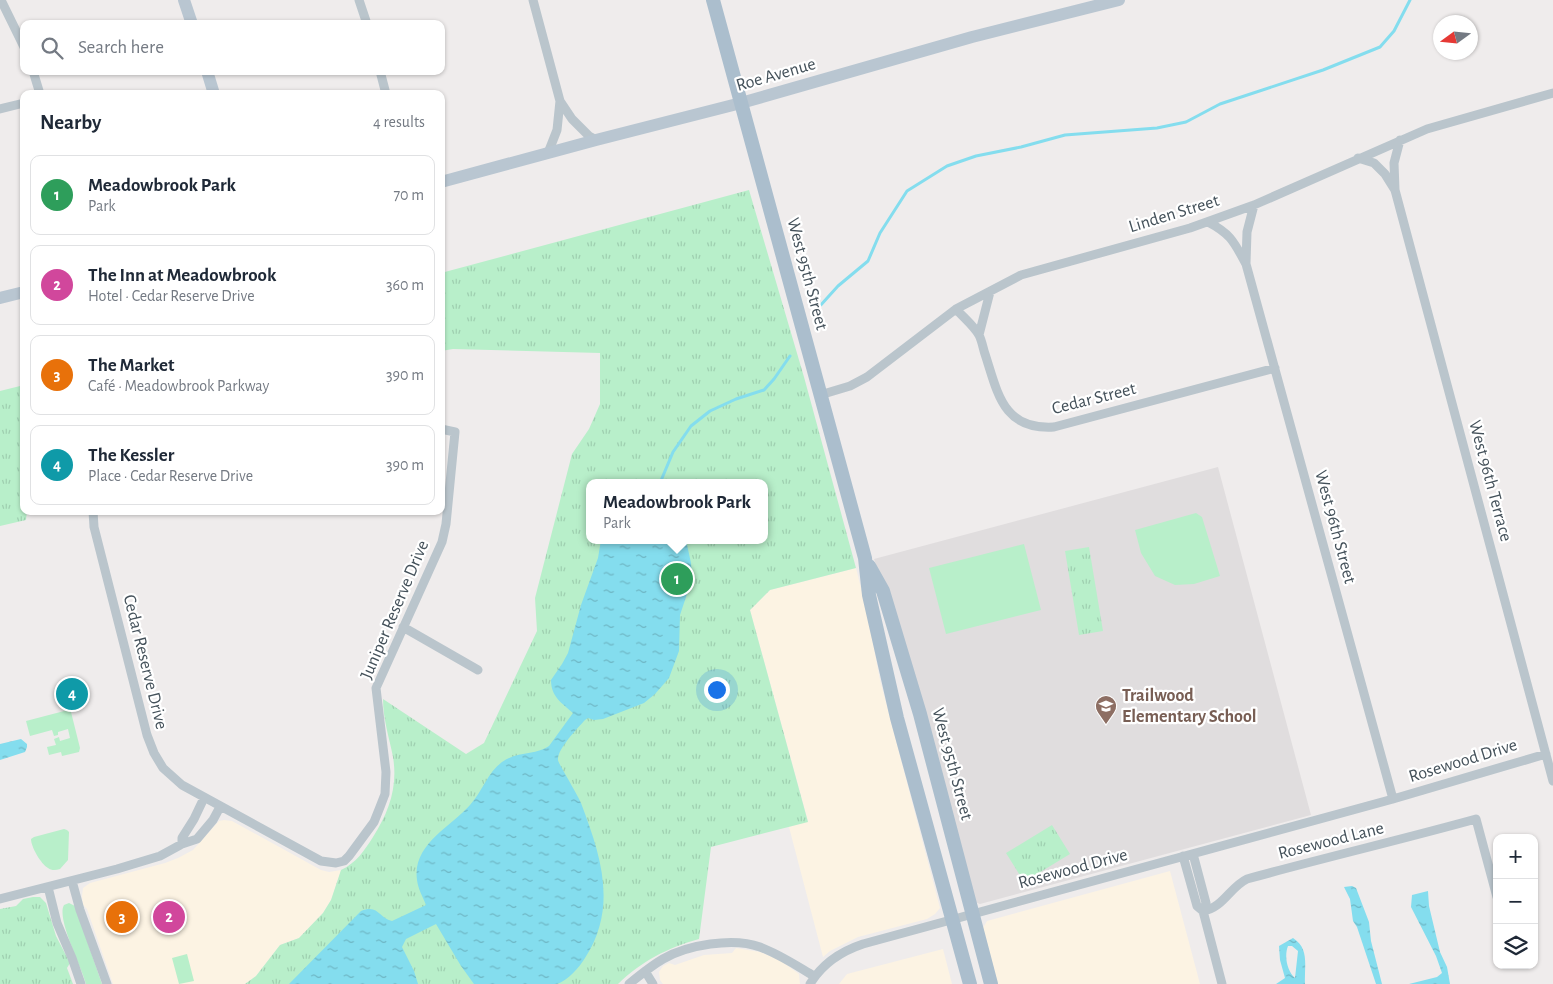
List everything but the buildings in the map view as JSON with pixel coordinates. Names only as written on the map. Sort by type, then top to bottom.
[{"type":"main road","points":[[184,0],[191,20]]},
{"type":"main road","name":"West 95th Street","points":[[713,0],[865,558],[869,595],[897,718],[970,984]]},
{"type":"main road","name":"Roe Avenue","points":[[445,181],[741,103],[972,37],[1119,0]]},
{"type":"main road","points":[[209,75],[213,90]]},
{"type":"main road","points":[[0,298],[20,293]]},
{"type":"main road","name":"West 95th Street","points":[[865,558],[883,591],[920,714],[992,984]]},
{"type":"street","points":[[1,0],[20,39]]},
{"type":"street","points":[[359,0],[365,20]]},
{"type":"street","points":[[533,0],[560,101],[560,118],[548,153]]},
{"type":"street","points":[[34,75],[39,90]]},
{"type":"street","points":[[381,75],[385,90]]},
{"type":"street","name":"Linden Street","points":[[820,395],[850,386],[867,377],[956,309],[1021,275],[1208,222],[1254,206],[1358,158],[1427,129],[1553,93]]},
{"type":"street","points":[[560,101],[572,119],[589,136],[596,140]]},
{"type":"street","points":[[0,109],[20,104]]},
{"type":"street","name":"West 96th Terrace","points":[[1400,140],[1394,163],[1395,190],[1553,781]]},
{"type":"street","name":"West 96th Terrace","points":[[1358,158],[1374,163],[1385,174],[1395,190]]},
{"type":"street","name":"West 96th Street","points":[[1246,264],[1247,232],[1254,206]]},
{"type":"street","name":"West 96th Street","points":[[1208,222],[1223,229],[1232,238],[1246,264],[1393,799]]},
{"type":"street","points":[[979,335],[990,292]]},
{"type":"street","name":"Cedar Street","points":[[956,309],[979,335],[999,398],[1006,410],[1016,419],[1028,425],[1042,428],[1054,427],[1275,368]]},
{"type":"street","name":"Juniper Reserve Drive","points":[[220,807],[321,861],[336,863],[344,861],[350,856],[374,822],[385,794],[386,772],[376,688],[442,542],[446,524],[455,432],[445,430]]},
{"type":"street","name":"Cedar Reserve Drive","points":[[93,515],[94,526],[151,746],[163,768],[173,779],[220,807]]},
{"type":"street","points":[[403,627],[478,670]]},
{"type":"street","name":"Rosewood Drive","points":[[629,984],[664,958],[698,946],[731,943],[759,946],[788,961],[812,980],[836,956],[852,948],[1393,799],[1546,754]]},
{"type":"street","points":[[182,844],[182,838],[204,798]]},
{"type":"street","points":[[0,899],[48,888],[152,859],[197,838],[214,820],[220,807]]},
{"type":"street","name":"Rosewood Lane","points":[[1203,912],[1218,906],[1247,879],[1476,819],[1493,882]]},
{"type":"street","points":[[1193,854],[1206,903],[1203,912]]},
{"type":"street","points":[[1183,856],[1197,906],[1203,912],[1222,984]]},
{"type":"street","points":[[72,881],[80,910],[107,984]]},
{"type":"street","points":[[48,888],[57,923],[81,984]]},
{"type":"street","points":[[645,971],[653,984]]},
{"type":"shaded area","name":"Trailwood Elementary School","points":[[1218,467],[1311,815],[980,904],[975,902],[902,635],[874,559]]},
{"type":"shaded area","points":[[856,568],[867,612],[880,680],[940,908],[927,919],[858,937],[830,951],[823,957],[789,827],[808,821],[750,610],[770,590]]},
{"type":"shaded area","points":[[219,821],[232,821],[321,870],[329,872],[341,870],[331,900],[323,913],[299,938],[280,945],[256,976],[245,984],[113,984],[87,909],[83,905],[83,888],[90,883],[178,858],[193,850]]},
{"type":"shaded area","points":[[1170,871],[1200,984],[998,984],[983,928],[987,921]]},
{"type":"shaded area","points":[[736,948],[760,952],[781,961],[799,974],[800,984],[663,984],[660,980],[659,972],[663,966],[669,963],[675,965],[704,955],[732,953]]},
{"type":"shaded area","points":[[943,949],[952,984],[839,984],[847,974]]},
{"type":"green space","points":[[749,190],[804,377],[856,568],[770,590],[750,610],[808,822],[711,847],[699,939],[656,956],[618,984],[245,984],[256,976],[280,945],[299,938],[323,913],[331,900],[341,870],[351,864],[363,852],[384,818],[393,789],[394,768],[383,699],[466,754],[484,743],[537,631],[535,598],[572,454],[589,429],[600,404],[600,353],[445,350],[445,272]]},
{"type":"green space","points":[[20,386],[20,515],[27,515],[26,520],[0,526],[0,391]]},
{"type":"green space","points":[[1196,513],[1202,517],[1220,576],[1194,584],[1175,585],[1155,576],[1141,553],[1135,530]]},
{"type":"green space","points":[[1024,544],[1041,610],[946,634],[929,568]]},
{"type":"green space","points":[[1089,547],[1103,631],[1079,635],[1065,551]]},
{"type":"green space","points":[[68,710],[71,712],[80,748],[79,752],[62,756],[61,752],[49,755],[47,747],[56,745],[54,739],[59,737],[60,741],[70,738],[68,729],[58,732],[58,735],[54,736],[52,730],[30,736],[26,721]]},
{"type":"green space","points":[[1052,825],[1070,854],[1024,882],[1006,853]]},
{"type":"green space","points":[[64,829],[69,832],[68,860],[60,869],[51,870],[40,859],[31,839]]},
{"type":"green space","points":[[40,897],[46,903],[56,936],[70,963],[67,968],[73,984],[0,984],[0,909],[16,906],[23,899]]},
{"type":"green space","points":[[69,903],[75,906],[102,984],[86,984],[66,931],[62,911],[64,905]]},
{"type":"green space","points":[[187,954],[194,981],[179,984],[172,958]]},
{"type":"water","points":[[600,544],[687,544],[692,579],[680,615],[679,651],[669,678],[644,703],[603,719],[594,720],[588,718],[585,720],[568,739],[559,755],[558,760],[579,799],[595,842],[603,881],[604,901],[601,920],[595,939],[583,962],[569,977],[557,984],[474,984],[436,924],[406,939],[402,947],[418,984],[289,984],[361,911],[367,909],[375,910],[392,921],[426,905],[419,890],[417,867],[427,846],[434,837],[470,805],[497,766],[514,756],[539,751],[549,746],[573,713],[555,695],[551,686],[551,680],[568,653],[581,605],[598,558]]},
{"type":"water","points":[[21,739],[27,744],[25,752],[0,760],[0,744]]},
{"type":"water","points":[[1352,886],[1356,888],[1369,922],[1371,941],[1382,984],[1376,984],[1357,927],[1353,921],[1350,899],[1344,887]]},
{"type":"water","points":[[1428,891],[1429,906],[1440,952],[1447,967],[1450,984],[1409,984],[1437,977],[1442,973],[1436,956],[1411,907],[1412,895]]},
{"type":"water","points":[[1293,938],[1302,947],[1305,958],[1305,984],[1276,984],[1285,978],[1280,960],[1279,946]],"holes":[[[1288,946],[1292,946],[1298,951],[1295,978],[1288,967],[1286,959]]]},
{"type":"waterway","points":[[819,307],[838,286],[868,261],[880,233],[907,191],[947,166],[976,156],[1021,147],[1065,135],[1157,128],[1186,122],[1220,104],[1323,70],[1380,47],[1394,31],[1410,0]]},
{"type":"waterway","points":[[662,479],[673,452],[691,426],[710,411],[736,399],[764,390],[790,356]]},
{"type":"place","name":"Meadowbrook Park","points":[[677,579]]},
{"type":"place","name":"The Kessler","points":[[72,694]]},
{"type":"place","name":"Trailwood Elementary School","points":[[1106,725]]},
{"type":"place","name":"The Market","points":[[122,917]]},
{"type":"place","name":"The Inn at Meadowbrook","points":[[169,917]]}]
